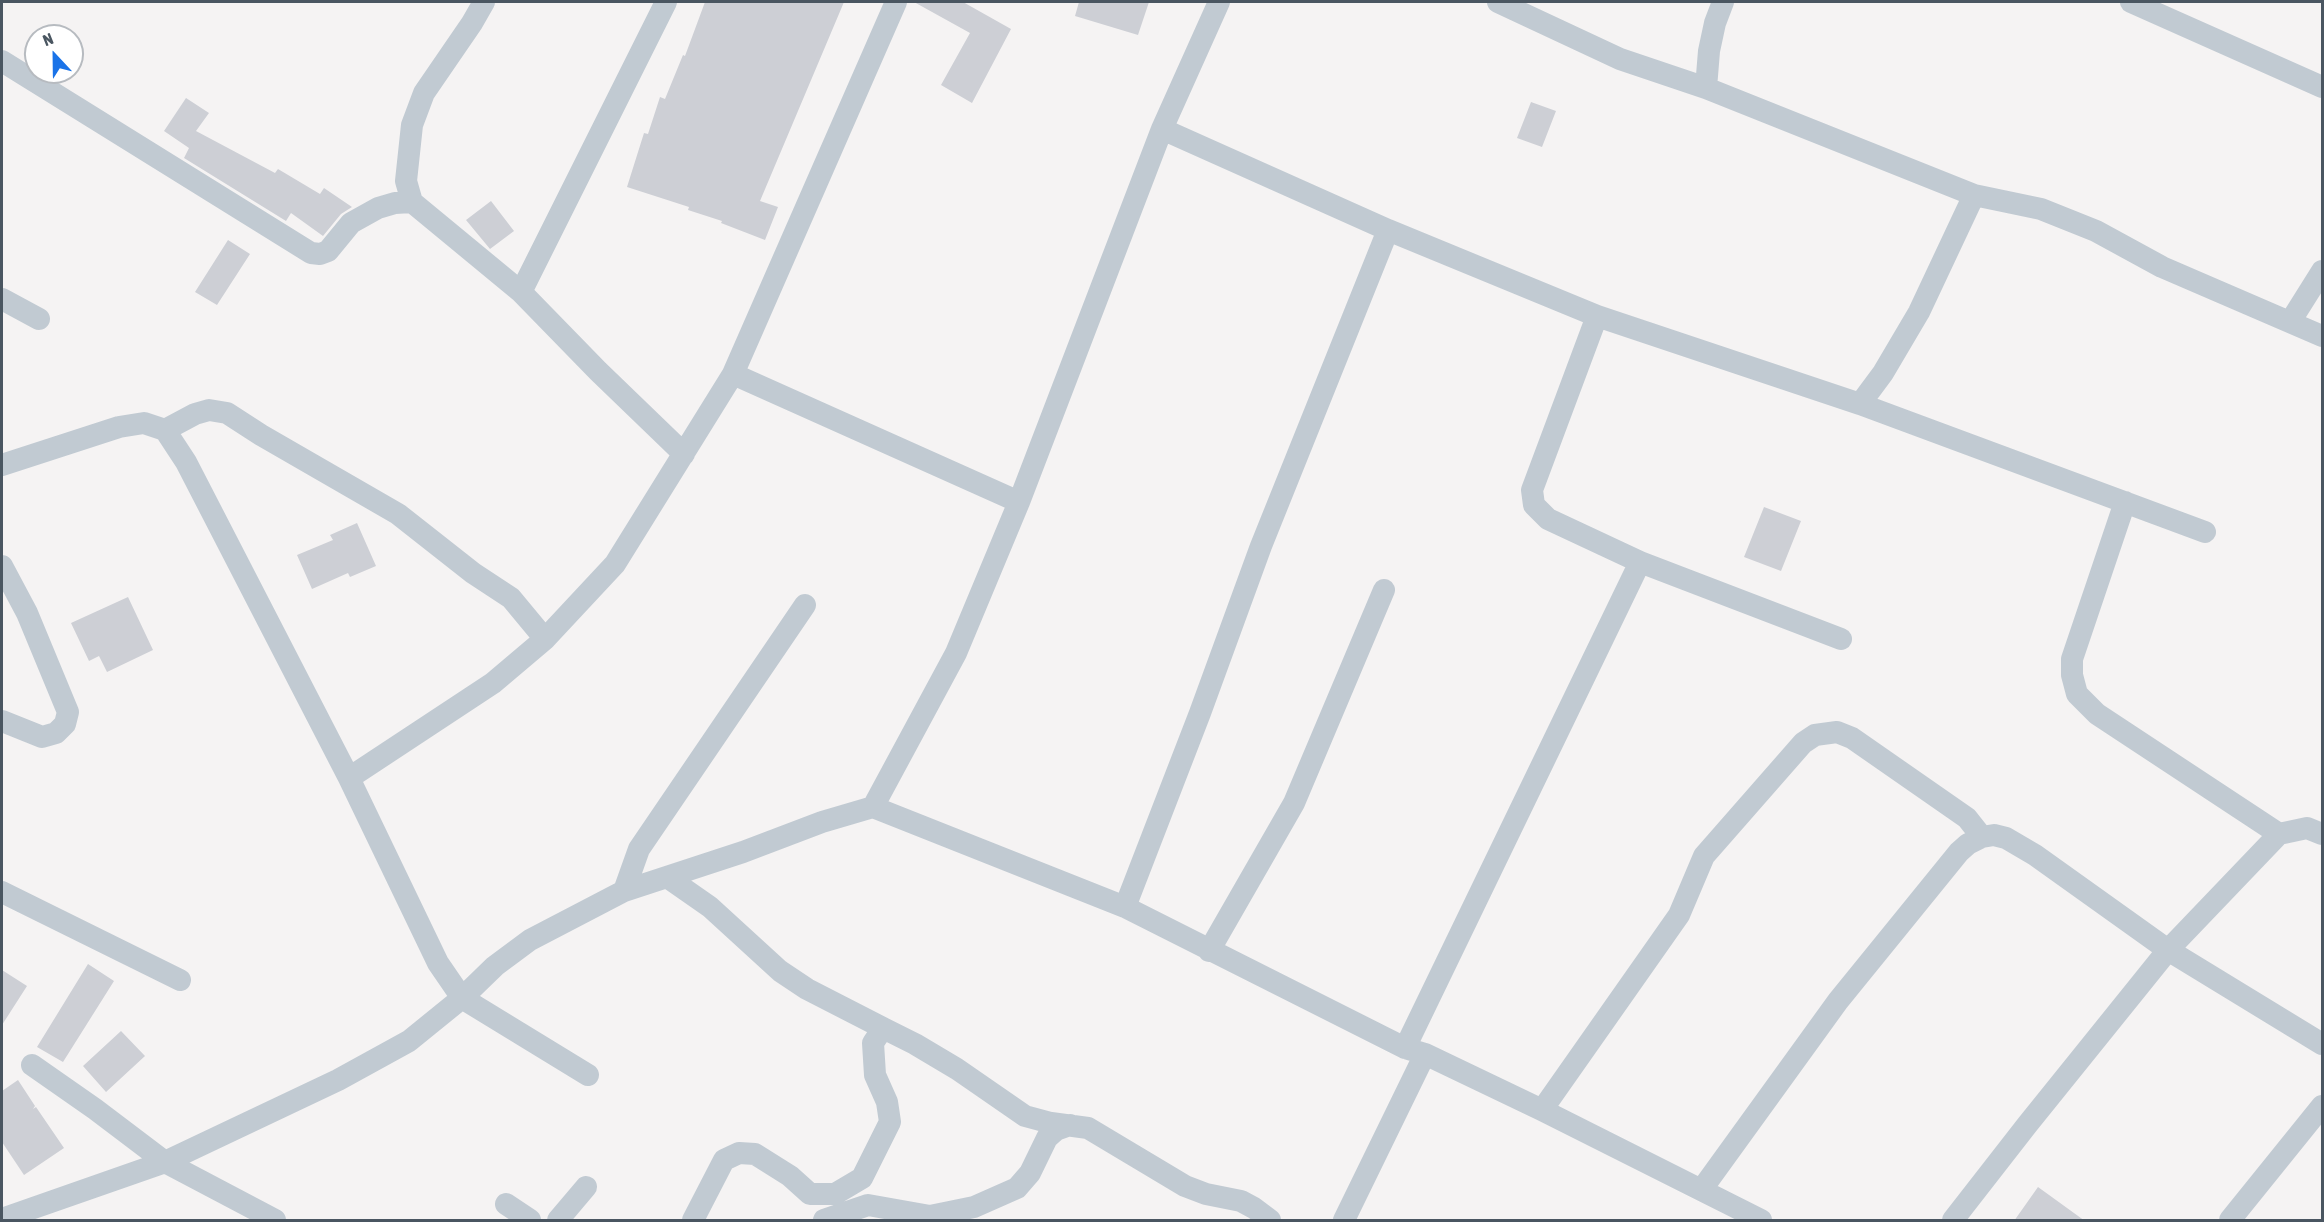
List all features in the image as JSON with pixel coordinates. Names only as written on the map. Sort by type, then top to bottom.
[{"type":"street","points":[[484,2],[424,93],[412,125],[406,181],[412,202],[521,292],[598,372],[684,454]]},
{"type":"street","points":[[521,292],[666,2]]},
{"type":"street","points":[[349,778],[493,683],[545,639],[615,564],[733,374],[896,2]]},
{"type":"street","points":[[873,807],[956,653],[1018,502],[1162,129],[1219,2]]},
{"type":"street","points":[[1498,2],[1620,59],[1706,88],[1974,195],[2041,209],[2097,231],[2162,267],[2322,336]]},
{"type":"street","points":[[1706,88],[1709,51],[1715,23],[1723,2]]},
{"type":"street","points":[[2131,2],[2322,87]]},
{"type":"street","points":[[2,60],[312,253],[320,254],[328,251],[351,223],[378,208],[395,202],[412,202]]},
{"type":"street","points":[[1162,129],[1388,230],[1597,316],[1860,404],[2205,532]]},
{"type":"street","points":[[1860,404],[1883,373],[1919,312],[1974,195]]},
{"type":"street","points":[[1125,907],[1261,546],[1388,230]]},
{"type":"street","points":[[2290,322],[2322,271]]},
{"type":"street","points":[[2,298],[39,319]]},
{"type":"street","points":[[1597,316],[1532,490],[1534,505],[1548,519],[1640,562],[1841,639]]},
{"type":"street","points":[[733,374],[1018,502]]},
{"type":"street","points":[[165,430],[195,414],[208,410],[227,413],[398,514],[473,573],[511,598],[545,639]]},
{"type":"street","points":[[2,465],[119,427],[144,423],[165,430],[186,462],[349,778],[438,963],[462,998],[588,1075]]},
{"type":"street","points":[[2125,502],[2072,659],[2072,675],[2077,694],[2097,714],[2279,834]]},
{"type":"street","points":[[1344,1221],[1415,1051],[1640,562]]},
{"type":"street","points":[[2,566],[27,613],[68,712],[65,724],[56,733],[42,736],[2,721]]},
{"type":"street","points":[[1209,951],[1294,803],[1384,590]]},
{"type":"street","points":[[624,891],[639,849],[805,605]]},
{"type":"street","points":[[1542,1110],[1679,915],[1704,856],[1803,743],[1815,735],[1837,732],[1852,738],[1967,818],[1982,837]]},
{"type":"street","points":[[2,1218],[165,1162],[338,1080],[409,1041],[462,998],[495,966],[530,940],[624,891],[743,852],[822,822],[873,807],[1125,907],[1209,951],[1542,1110],[1702,1189],[1761,1221]]},
{"type":"street","points":[[1953,1221],[2168,950],[2279,834],[2307,828],[2322,834]]},
{"type":"street","points":[[1702,1189],[1838,1001],[1959,852],[1982,837],[1994,835],[2006,838],[2035,855],[2168,950],[2322,1044]]},
{"type":"street","points":[[667,877],[718,914],[780,971],[807,989],[915,1044],[957,1069],[1025,1116],[1051,1123],[1088,1128],[1185,1186],[1206,1194],[1241,1201],[1254,1208],[1269,1221]]},
{"type":"street","points":[[2,892],[180,980]]},
{"type":"street","points":[[693,1221],[724,1160],[739,1153],[755,1154],[790,1176],[810,1194],[835,1194],[861,1178],[890,1122],[887,1102],[875,1075],[873,1043],[883,1028]]},
{"type":"street","points":[[32,1065],[165,1162],[275,1221]]},
{"type":"street","points":[[2230,1221],[2322,1106]]},
{"type":"street","points":[[824,1221],[868,1205],[937,1218],[974,1208],[1017,1188],[1030,1173],[1047,1138],[1056,1130],[1070,1125]]},
{"type":"street","points":[[558,1221],[586,1187]]},
{"type":"street","points":[[506,1204],[530,1221]]},
{"type":"building","points":[[705,2],[844,2],[760,201],[778,207],[765,240],[721,223],[722,221],[688,210],[689,207],[627,187],[644,133],[648,134],[660,97],[665,99],[683,55],[685,56]]},
{"type":"building","points":[[914,2],[963,2],[1011,29],[972,103],[941,85],[970,33]]},
{"type":"building","points":[[1079,2],[1149,2],[1138,35],[1075,16]]},
{"type":"building","points":[[186,98],[209,113],[196,131],[275,173],[278,169],[320,194],[324,188],[352,207],[341,214],[323,236],[291,213],[286,221],[184,158],[189,148],[164,131]]},
{"type":"building","points":[[1531,102],[1556,111],[1542,147],[1517,138]]},
{"type":"building","points":[[491,201],[514,231],[490,249],[466,220]]},
{"type":"building","points":[[228,240],[250,254],[217,305],[195,292]]},
{"type":"building","points":[[1764,507],[1801,521],[1781,571],[1744,557]]},
{"type":"building","points":[[357,523],[376,566],[350,577],[348,573],[312,589],[297,555],[333,540],[330,535]]},
{"type":"building","points":[[128,597],[153,650],[107,672],[99,656],[89,661],[71,623]]},
{"type":"building","points":[[88,964],[114,981],[63,1062],[37,1047]]},
{"type":"building","points":[[2,970],[27,986],[2,1025]]},
{"type":"building","points":[[121,1031],[145,1056],[106,1092],[83,1066]]},
{"type":"building","points":[[18,1080],[35,1106],[33,1109],[36,1107],[64,1148],[24,1175],[2,1142],[2,1091]]},
{"type":"building","points":[[2038,1187],[2085,1221],[2014,1221]]}]
